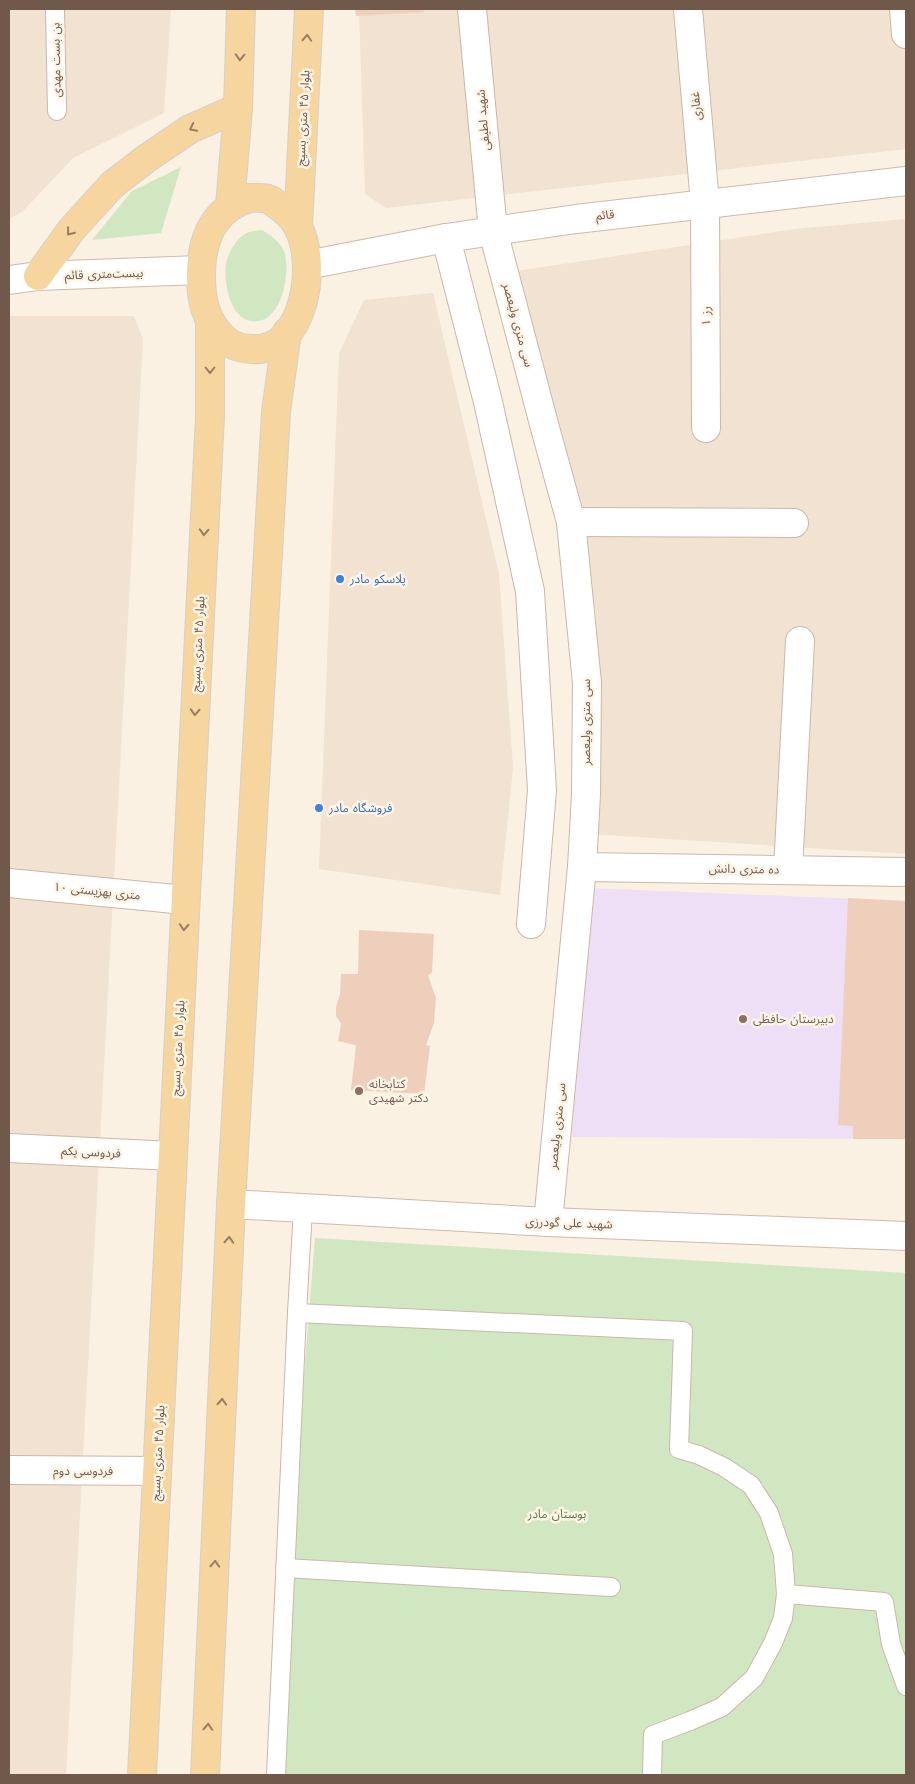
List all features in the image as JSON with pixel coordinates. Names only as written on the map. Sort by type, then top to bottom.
[{"type":"main road","points":[[230,206],[238,108],[241,9]]},
{"type":"main road","name":"بلوار ۴۵ متری بسیج","points":[[298,227],[309,9]]},
{"type":"main road","points":[[38,276],[72,229],[112,186],[147,158],[190,128],[238,108]]},
{"type":"main road","points":[[249,198],[268,199],[284,209],[298,227],[306,252],[307,278],[303,303],[292,327],[277,342],[260,350],[241,348],[224,340],[210,321],[203,297],[200,270],[206,244],[215,222],[230,206],[249,198]]},
{"type":"main road","name":"بلوار ۴۵ متری بسیج","points":[[142,1775],[210,416],[210,321]]},
{"type":"main road","points":[[206,1775],[231,1204],[276,412],[286,332]]},
{"type":"street","name":"شهید لطیفی","points":[[472,9],[493,231]]},
{"type":"street","name":"غفاری","points":[[688,9],[705,203]]},
{"type":"street","points":[[904,9],[906,34]]},
{"type":"street","name":"قائم","points":[[306,265],[446,238],[585,218],[906,181]]},
{"type":"street","name":"رز ۱","points":[[705,203],[706,428]]},
{"type":"street","name":"سی متری ولیعصر","points":[[493,231],[571,522],[586,683],[586,794],[582,867],[548,1222]]},
{"type":"street","points":[[446,238],[488,402],[530,591],[542,790],[531,924]]},
{"type":"street","name":"بیست‌متری قائم","points":[[9,280],[38,276],[200,270]]},
{"type":"street","points":[[571,522],[794,523]]},
{"type":"street","points":[[788,870],[800,641]]},
{"type":"street","name":"ده متری دانش","points":[[582,867],[906,872]]},
{"type":"street","name":"۱۰ متری بهزیستی","points":[[9,883],[185,900]]},
{"type":"street","name":"فردوسی یکم","points":[[9,1148],[173,1156]]},
{"type":"street","name":"شهید علی گودرزی","points":[[231,1204],[548,1222],[906,1236]]},
{"type":"street","name":"فردوسی دوم","points":[[9,1470],[157,1472]]},
{"type":"lane","name":"بن بست مهدی","points":[[55,9],[57,111]]},
{"type":"lane","points":[[276,1775],[296,1313],[303,1209]]},
{"type":"lane","points":[[296,1313],[683,1331],[679,1450],[699,1455],[724,1466],[751,1485],[769,1513],[783,1554],[786,1594],[782,1618],[773,1643],[754,1678],[722,1707],[653,1735],[652,1775]]},
{"type":"lane","points":[[285,1568],[611,1587]]},
{"type":"lane","points":[[786,1594],[884,1602],[891,1644],[906,1686]]},
{"type":"shaded area","points":[[9,9],[171,9],[164,113],[73,158],[23,211],[9,219]]},
{"type":"shaded area","points":[[359,9],[906,9],[906,149],[386,208],[365,194]]},
{"type":"shaded area","points":[[906,219],[906,854],[590,834],[596,615],[577,502],[497,274],[795,229]]},
{"type":"shaded area","points":[[433,293],[499,574],[513,768],[500,895],[319,869],[339,353],[364,300]]},
{"type":"shaded area","points":[[9,316],[134,316],[143,339],[66,1775],[9,1775]]},
{"type":"shaded area","name":"دبیرستان حافظی","points":[[589,888],[906,901],[906,1139],[572,1137]]},
{"type":"green space","points":[[181,167],[161,233],[92,240],[132,191]]},
{"type":"green space","points":[[262,230],[275,239],[284,251],[286,259],[285,280],[283,292],[274,311],[267,318],[259,321],[249,321],[235,310],[231,302],[226,282],[226,263],[236,242],[243,235],[248,232]]},
{"type":"green space","name":"بوستان مادر","points":[[315,1238],[906,1273],[906,1775],[272,1775]]},
{"type":"building","points":[[355,9],[423,9],[424,12],[356,16]]},
{"type":"building","points":[[848,898],[906,901],[906,1139],[853,1139],[853,1126],[838,1125]]},
{"type":"building","points":[[359,930],[434,934],[432,973],[428,975],[436,998],[434,1023],[426,1045],[430,1046],[424,1094],[351,1090],[356,1045],[338,1041],[341,1024],[336,1016],[336,1007],[340,994],[341,974],[358,974]]},
{"type":"place","name":"پلاسکو مادر","points":[[340,579]]},
{"type":"place","name":"فروشگاه مادر","points":[[319,808]]},
{"type":"place","name":"دبیرستان حافظی","points":[[743,1019]]},
{"type":"place","name":"کتابخانه دکتر شهیدی","points":[[359,1091]]}]
